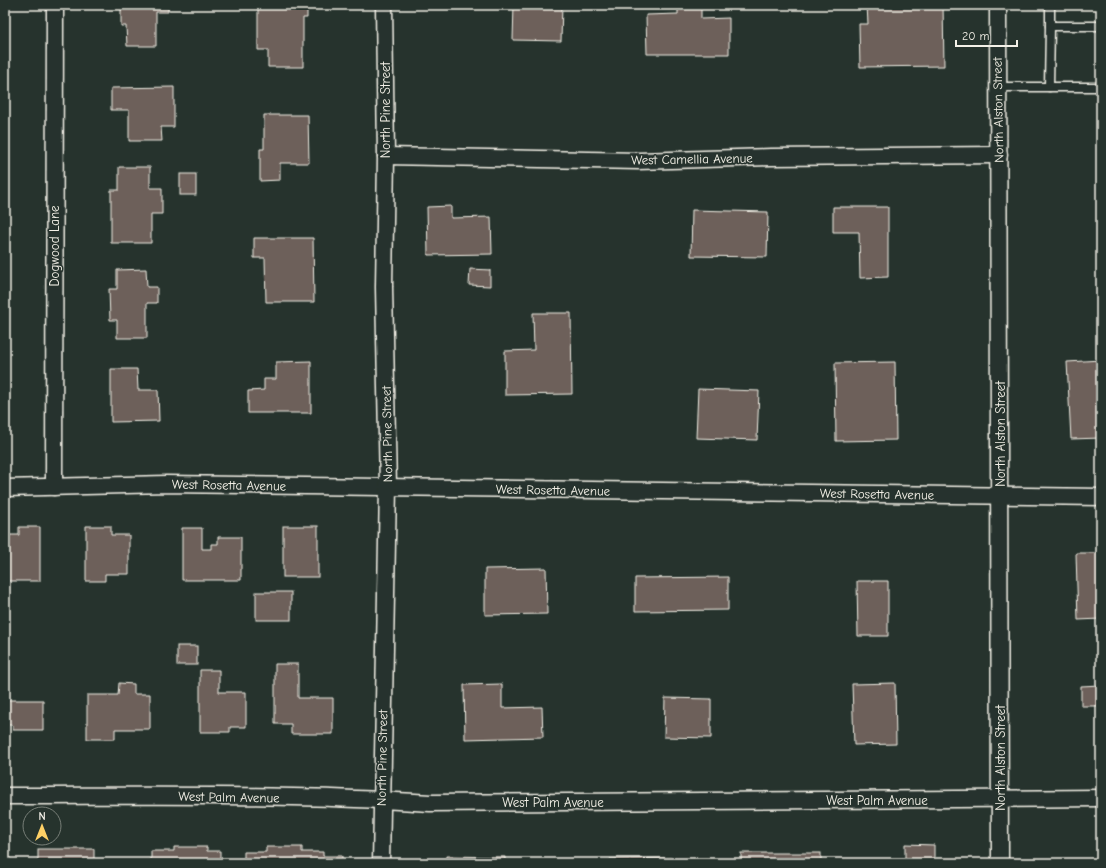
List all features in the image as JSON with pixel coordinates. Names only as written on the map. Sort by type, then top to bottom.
[{"type":"street","name":"Dogwood Lane","points":[[54,487],[55,5]]},
{"type":"street","name":"North Pine Street","points":[[381,863],[388,487],[384,287],[386,156],[384,5]]},
{"type":"street","name":"North Alston Street","points":[[998,5],[1000,863]]},
{"type":"street","name":"West Camellia Avenue","points":[[386,156],[638,160],[999,155]]},
{"type":"street","name":"West Rosetta Avenue","points":[[5,488],[166,484],[1101,497]]},
{"type":"street","name":"West Palm Avenue","points":[[5,796],[204,796],[381,799],[438,803],[1101,798]]},
{"type":"lane","points":[[1049,87],[1050,5]]},
{"type":"lane","points":[[1050,26],[1101,26]]},
{"type":"lane","points":[[998,87],[1101,87]]},
{"type":"building","points":[[121,5],[168,5],[168,12],[156,12],[156,46],[127,46],[126,26],[121,26]]},
{"type":"building","points":[[514,5],[562,5],[561,41],[513,40]]},
{"type":"building","points":[[678,5],[701,5],[701,19],[729,18],[729,54],[647,54],[646,15],[678,14]]},
{"type":"building","points":[[867,5],[943,5],[944,66],[860,67],[859,24],[868,24]]},
{"type":"building","points":[[307,6],[307,18],[303,18],[303,67],[268,67],[268,50],[258,50],[258,7]]},
{"type":"building","points":[[174,87],[174,127],[161,127],[162,141],[129,141],[129,110],[111,110],[111,88]]},
{"type":"building","points":[[264,115],[308,115],[309,163],[280,163],[280,180],[260,181],[260,149],[264,149]]},
{"type":"building","points":[[119,167],[150,167],[150,188],[162,188],[162,214],[151,214],[151,243],[111,243],[111,190],[119,190]]},
{"type":"building","points":[[180,174],[196,174],[196,195],[180,195]]},
{"type":"building","points":[[451,206],[451,218],[491,217],[492,254],[428,255],[427,207]]},
{"type":"building","points":[[833,207],[888,207],[888,277],[860,278],[859,232],[833,232]]},
{"type":"building","points":[[692,210],[768,212],[767,257],[691,256]]},
{"type":"building","points":[[254,238],[313,238],[314,302],[266,302],[265,258],[254,258]]},
{"type":"building","points":[[146,269],[147,287],[157,287],[157,303],[147,303],[147,338],[117,338],[117,320],[110,320],[109,289],[117,289],[117,270]]},
{"type":"building","points":[[470,269],[490,270],[490,286],[469,285]]},
{"type":"building","points":[[533,313],[571,313],[572,394],[505,395],[505,351],[534,350]]},
{"type":"building","points":[[1101,360],[1101,438],[1071,439],[1067,362]]},
{"type":"building","points":[[311,361],[311,413],[248,413],[248,391],[264,390],[264,379],[276,379],[276,362]]},
{"type":"building","points":[[895,362],[896,440],[836,441],[835,363]]},
{"type":"building","points":[[111,369],[137,369],[138,390],[158,390],[159,421],[111,422]]},
{"type":"building","points":[[698,389],[759,391],[757,440],[696,438]]},
{"type":"building","points":[[86,526],[111,526],[111,535],[129,535],[129,574],[105,574],[105,581],[86,581]]},
{"type":"building","points":[[283,526],[318,526],[318,577],[283,577]]},
{"type":"building","points":[[19,527],[40,527],[40,581],[5,581],[5,535],[19,535]]},
{"type":"building","points":[[182,528],[202,528],[202,549],[211,549],[211,544],[218,544],[218,537],[241,537],[241,580],[182,580]]},
{"type":"building","points":[[1076,553],[1101,553],[1101,619],[1078,620]]},
{"type":"building","points":[[546,568],[547,614],[485,615],[485,569]]},
{"type":"building","points":[[728,577],[728,610],[635,611],[635,578]]},
{"type":"building","points":[[857,581],[888,581],[888,636],[858,636]]},
{"type":"building","points":[[256,592],[291,592],[291,620],[256,620]]},
{"type":"building","points":[[177,646],[197,646],[197,665],[177,665]]},
{"type":"building","points":[[275,664],[298,664],[298,698],[333,698],[333,734],[291,734],[291,724],[275,724]]},
{"type":"building","points":[[200,670],[219,670],[219,692],[246,692],[246,727],[230,727],[230,732],[200,732]]},
{"type":"building","points":[[119,683],[134,684],[134,694],[150,694],[150,729],[115,729],[115,739],[87,739],[87,695],[118,695]]},
{"type":"building","points":[[895,683],[896,744],[854,745],[852,684]]},
{"type":"building","points":[[502,684],[502,708],[542,707],[543,737],[465,739],[464,685]]},
{"type":"building","points":[[1101,685],[1101,706],[1081,706],[1081,686]]},
{"type":"building","points":[[665,698],[711,699],[711,738],[664,737]]},
{"type":"building","points":[[5,700],[43,700],[43,730],[13,730],[13,725],[5,725]]},
{"type":"building","points":[[905,844],[934,845],[934,863],[905,863]]},
{"type":"building","points":[[174,847],[207,847],[207,851],[220,851],[220,863],[151,863],[151,851],[174,851]]},
{"type":"building","points":[[266,847],[302,847],[302,852],[323,852],[323,856],[342,856],[342,863],[244,863],[244,852],[266,852]]},
{"type":"building","points":[[38,849],[94,849],[94,863],[38,863]]},
{"type":"building","points":[[741,853],[821,853],[821,863],[741,863]]},
{"type":"building","points":[[447,856],[505,857],[505,863],[447,863]]},
{"type":"building","points":[[671,858],[671,863],[610,863],[610,859]]}]
